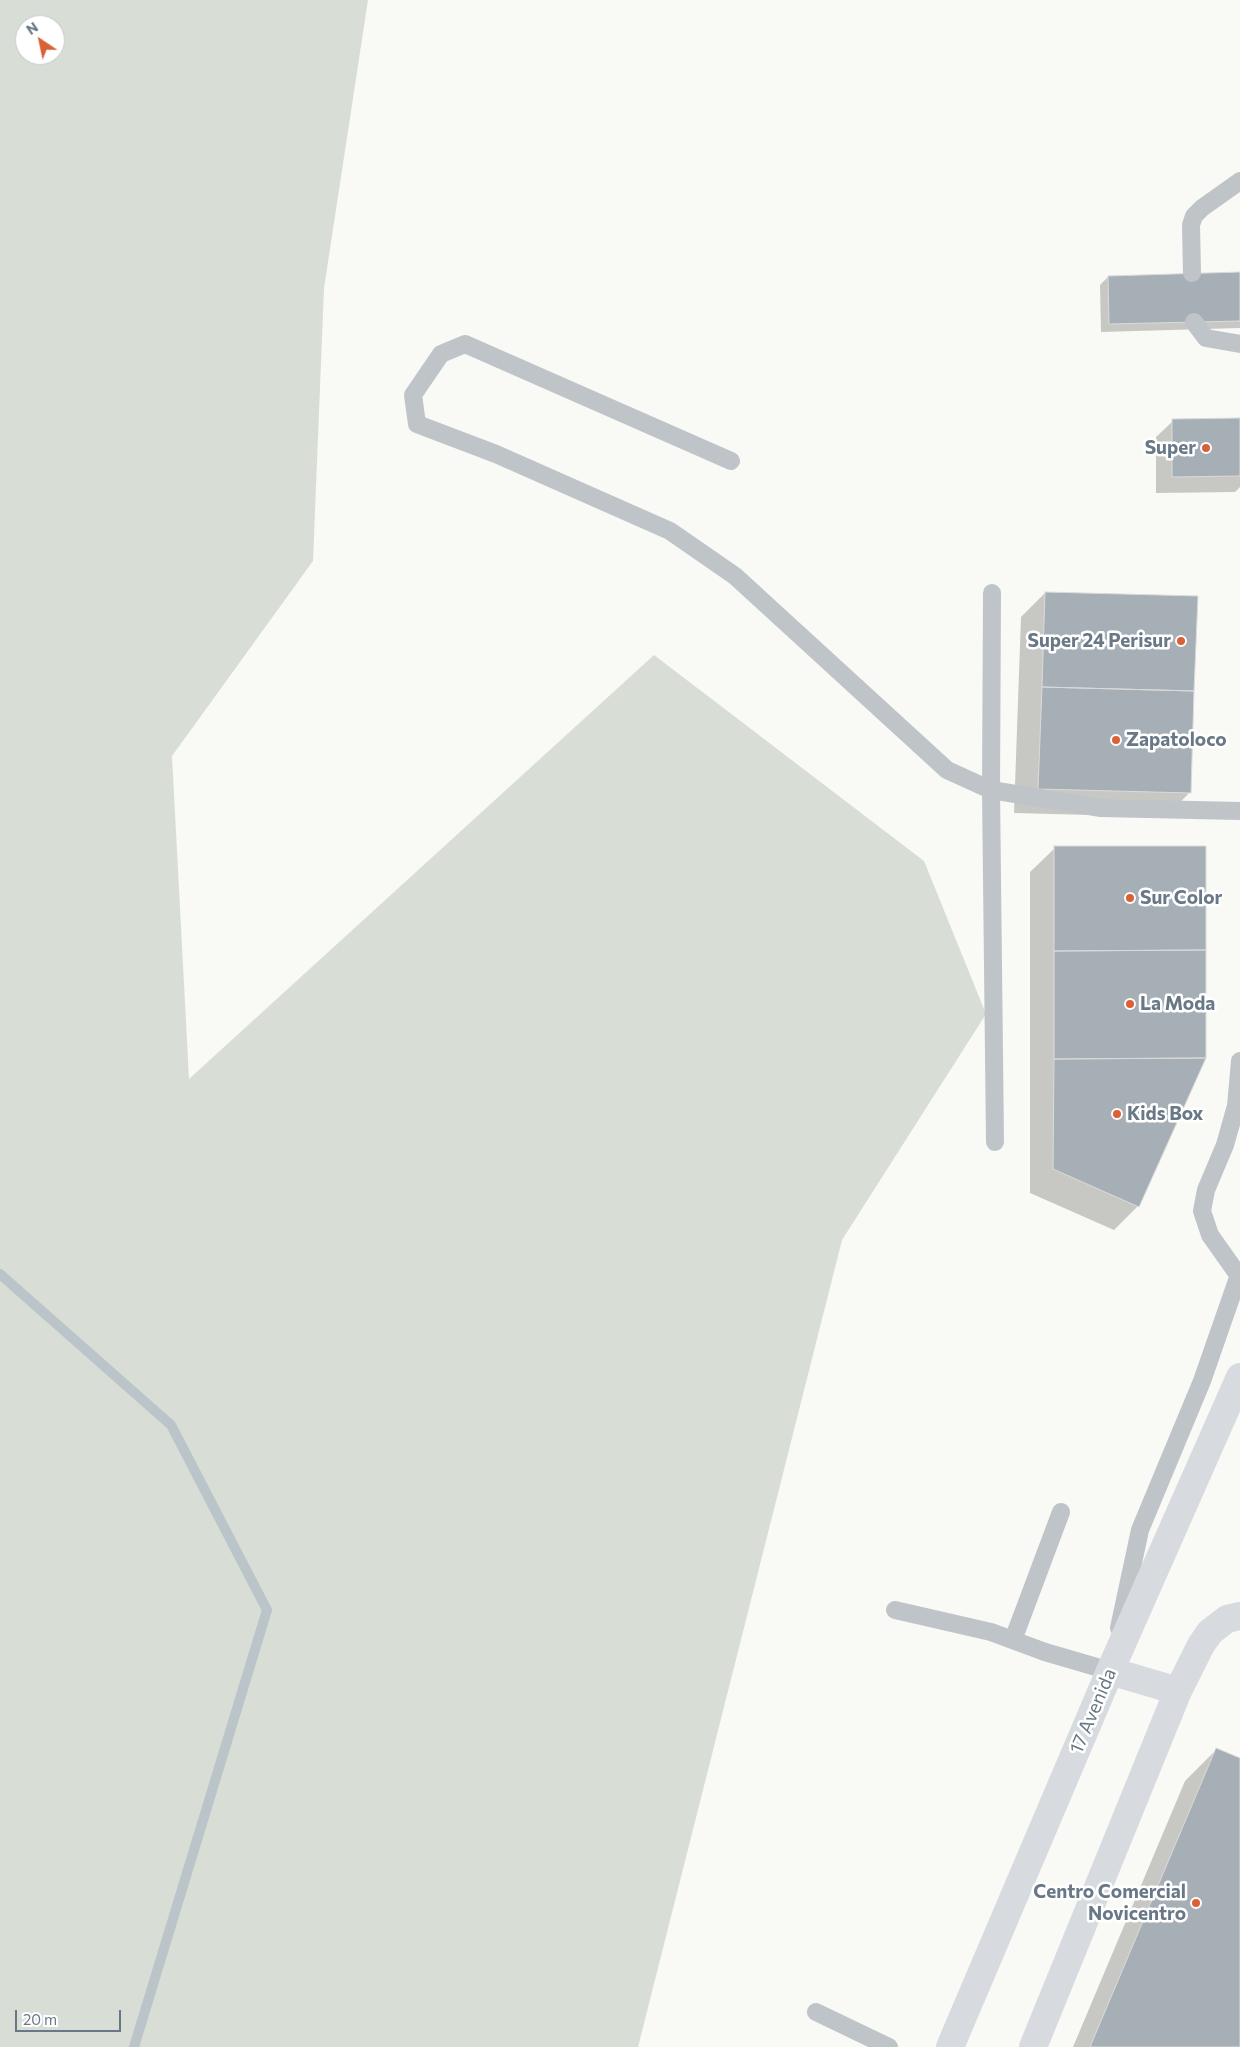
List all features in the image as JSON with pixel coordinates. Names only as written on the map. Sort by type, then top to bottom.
[{"type":"street","name":"17 Avenida","points":[[950,2047],[1110,1671],[1240,1376]]},
{"type":"street","points":[[1033,2047],[1178,1691],[1201,1645],[1210,1632],[1227,1620],[1240,1616]]},
{"type":"street","points":[[1110,1671],[1178,1691]]},
{"type":"lane","points":[[1192,274],[1192,225],[1194,216],[1202,208],[1240,181]]},
{"type":"lane","points":[[1194,322],[1206,338],[1240,344]]},
{"type":"lane","points":[[731,461],[465,344],[441,354],[413,395],[417,424],[575,488],[670,531],[735,576],[947,770],[991,790],[1101,808],[1240,811]]},
{"type":"lane","points":[[992,593],[991,790],[995,1142]]},
{"type":"lane","points":[[895,1610],[1013,1640],[1045,1652],[1110,1671],[1140,1530],[1202,1381],[1239,1274],[1210,1235],[1202,1211],[1206,1190],[1225,1145],[1236,1106],[1240,1061]]},
{"type":"lane","points":[[1013,1640],[1061,1512]]},
{"type":"lane","points":[[816,2012],[889,2047]]},
{"type":"shaded area","points":[[0,0],[368,0],[324,288],[313,561],[172,756],[189,1079],[654,655],[924,861],[986,1014],[842,1240],[638,2047],[0,2047]]},
{"type":"building","points":[[1240,272],[1240,321],[1109,324],[1108,276]]},
{"type":"building","name":"Super","points":[[1240,418],[1240,476],[1172,477],[1172,419]]},
{"type":"building","points":[[1045,592],[1198,596],[1194,691],[1042,687]]},
{"type":"building","name":"Zapatoloco","points":[[1042,687],[1194,691],[1191,793],[1038,789]]},
{"type":"building","name":"Sur Color","points":[[1054,846],[1206,846],[1206,950],[1054,951]]},
{"type":"building","name":"La Moda","points":[[1206,950],[1206,1058],[1054,1059],[1054,951]]},
{"type":"building","name":"Kids Box","points":[[1206,1058],[1139,1207],[1053,1169],[1054,1059]]},
{"type":"building","name":"Centro Comercial Novicentro","points":[[1216,1748],[1240,1758],[1240,2047],[1090,2047]]},
{"type":"waterway","points":[[0,1274],[171,1425],[267,1610],[134,2047]]},
{"type":"place","name":"Super","points":[[1206,448]]},
{"type":"place","name":"Super 24 Perisur","points":[[1181,641]]},
{"type":"place","name":"Zapatoloco","points":[[1116,740]]},
{"type":"place","name":"Sur Color","points":[[1130,898]]},
{"type":"place","name":"La Moda","points":[[1130,1004]]},
{"type":"place","name":"Kids Box","points":[[1117,1114]]},
{"type":"place","name":"Centro Comercial Novicentro","points":[[1196,1903]]}]
